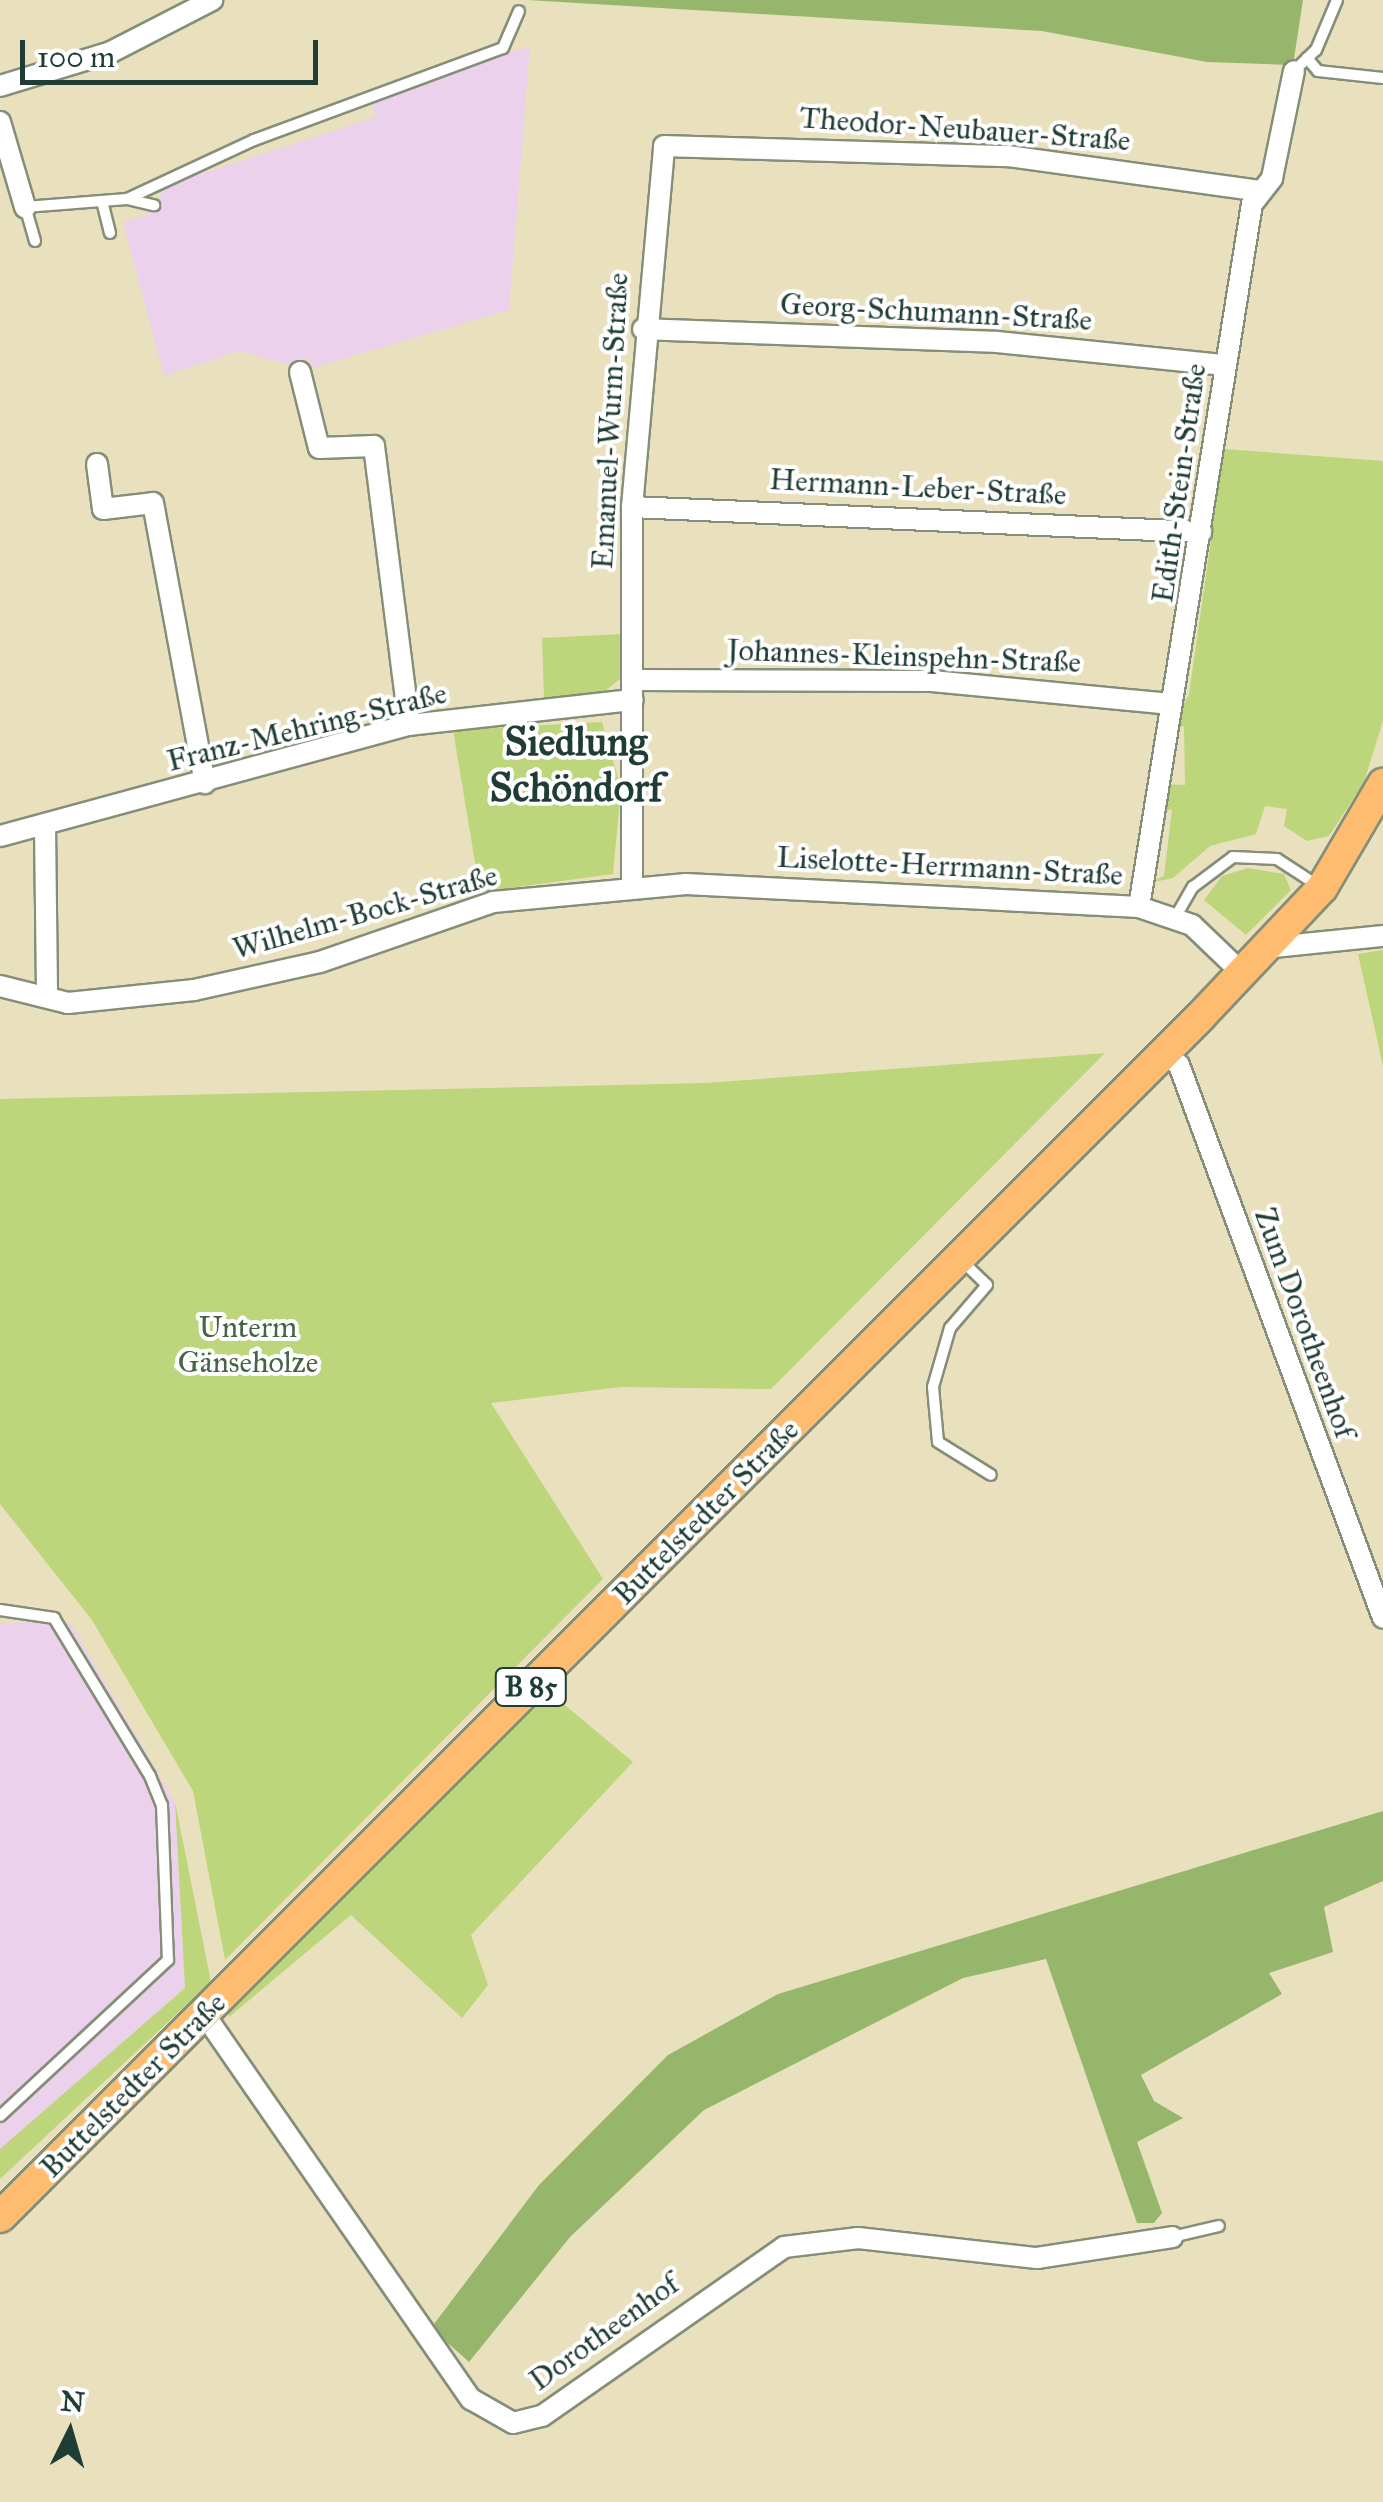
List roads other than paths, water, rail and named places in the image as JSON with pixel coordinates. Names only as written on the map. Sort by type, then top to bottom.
[{"type":"main road","name":"Buttelstedter Straße","points":[[0,2217],[1165,1053],[1322,888],[1383,784]]},
{"type":"street","points":[[0,86],[111,52],[212,0]]},
{"type":"street","name":"Edith-Stein-Straße","points":[[1139,906],[1202,532],[1225,365],[1261,191],[1301,65]]},
{"type":"street","points":[[0,122],[25,207]]},
{"type":"street","name":"Theodor-Neubauer-Straße","points":[[664,146],[1008,156],[1261,191]]},
{"type":"street","name":"Emanuel-Wurm-Straße","points":[[632,886],[632,507],[643,329],[664,146]]},
{"type":"street","name":"Georg-Schumann-Straße","points":[[643,329],[997,342],[1225,365]]},
{"type":"street","points":[[298,367],[319,448],[374,446],[410,725]]},
{"type":"street","points":[[97,464],[103,509],[153,503],[205,784]]},
{"type":"street","name":"Hermann-Leber-Straße","points":[[632,507],[1202,532]]},
{"type":"street","name":"Johannes-Kleinspehn-Straße","points":[[633,690],[932,681],[1171,704]]},
{"type":"street","name":"Franz-Mehring-Straße","points":[[0,836],[45,828],[410,725],[633,690]]},
{"type":"street","points":[[45,828],[47,992]]},
{"type":"street","name":"Liselotte-Herrmann-Straße","points":[[632,886],[1139,906],[1176,916],[1241,972]]},
{"type":"street","name":"Wilhelm-Bock-Straße","points":[[0,986],[47,992],[83,1002],[228,984],[320,962],[457,911],[632,886]]},
{"type":"street","points":[[1264,948],[1383,936]]},
{"type":"street","name":"Zum Dorotheenhof","points":[[1165,1053],[1179,1066],[1383,1618]]},
{"type":"street","name":"Dorotheenhof","points":[[204,2014],[472,2399],[513,2424],[542,2416],[784,2247],[858,2238],[1036,2258],[1172,2238]]},
{"type":"lane","points":[[1336,0],[1301,65],[1318,71],[1383,78]]},
{"type":"lane","points":[[127,199],[254,140],[503,48],[519,12]]},
{"type":"lane","points":[[35,241],[25,207],[127,199],[154,205]]},
{"type":"lane","points":[[102,201],[110,233]]},
{"type":"lane","points":[[1176,916],[1192,887],[1233,857],[1277,859],[1322,888]]},
{"type":"lane","points":[[959,1258],[987,1285],[950,1328],[933,1386],[938,1442],[992,1475]]},
{"type":"lane","points":[[0,1610],[54,1618],[150,1776],[162,1806],[168,1960],[0,2116]]},
{"type":"lane","points":[[1172,2238],[1219,2226]]},
{"type":"district","name":"Siedlung Schöndorf","points":[[576,765]]},
{"type":"park label","name":"Unterm Gänseholze","points":[[248,1344]]}]
